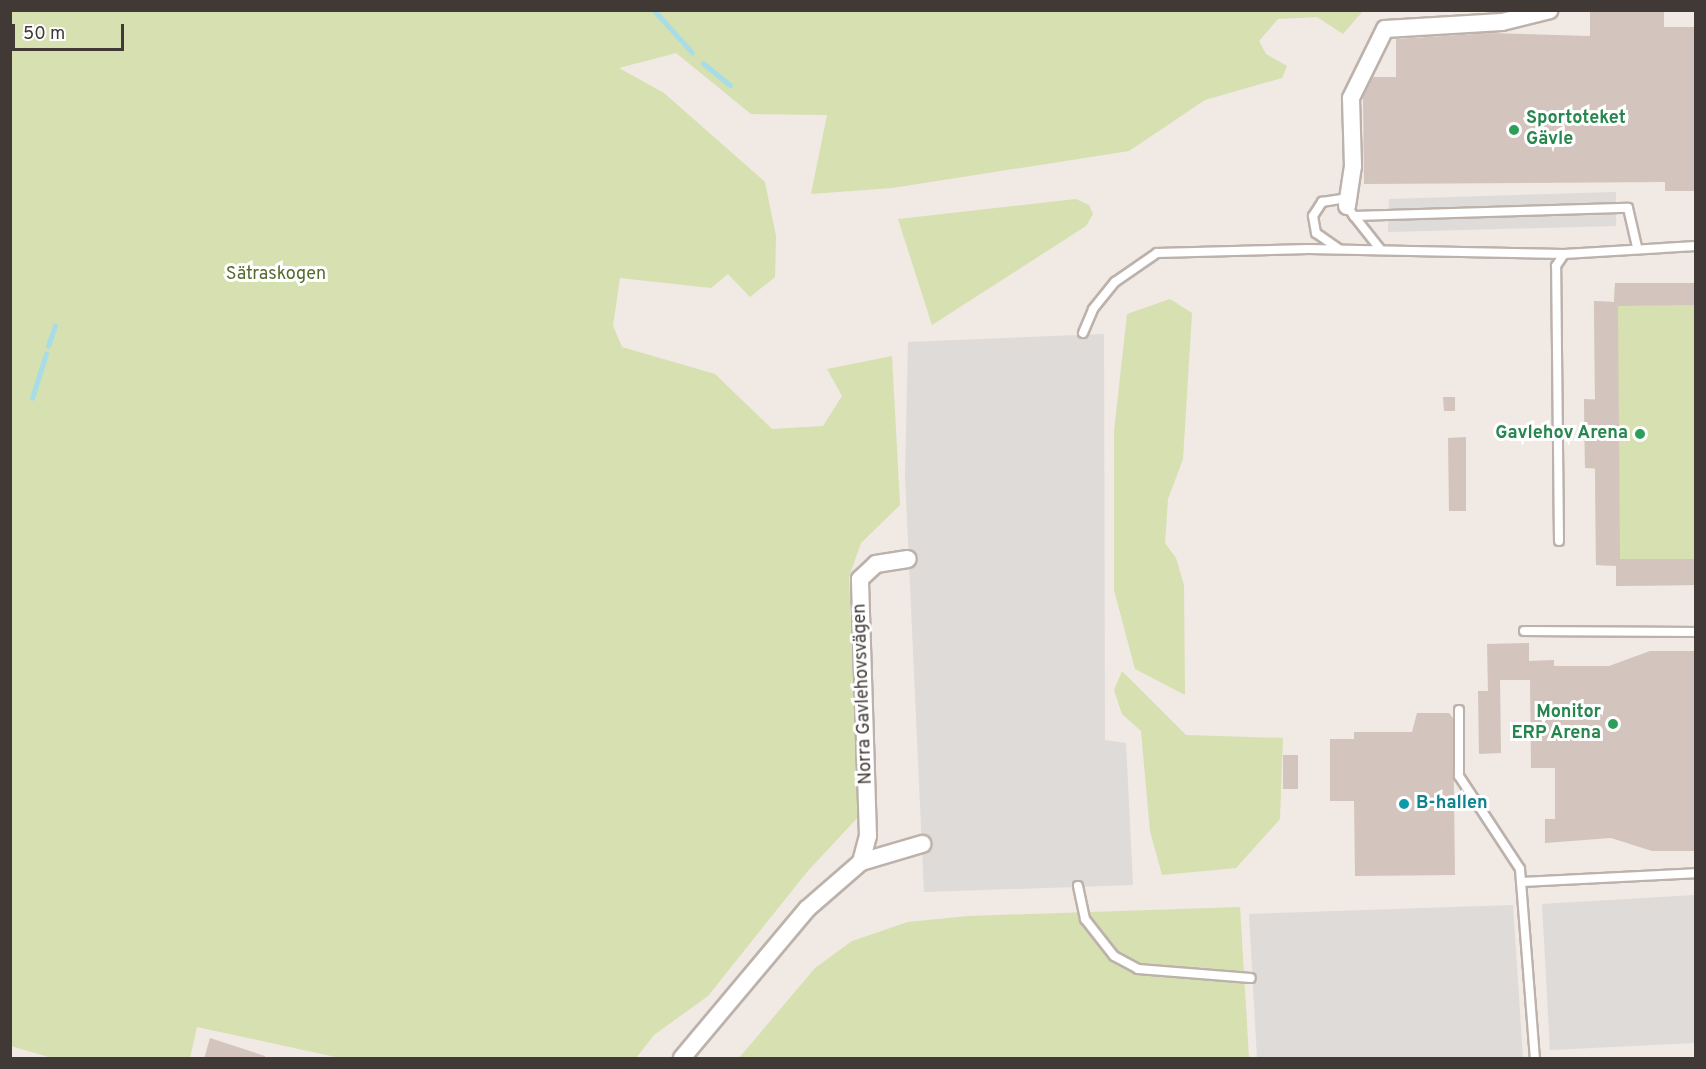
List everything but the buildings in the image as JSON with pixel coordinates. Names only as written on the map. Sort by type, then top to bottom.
[{"type":"street","points":[[1351,211],[1353,166],[1351,98],[1385,29],[1502,22],[1550,10]]},
{"type":"street","name":"Norra Gavlehovsvägen","points":[[861,862],[868,836],[861,579],[876,564],[908,559]]},
{"type":"street","points":[[682,1059],[807,909],[861,862],[922,844]]},
{"type":"lane","points":[[1340,249],[1316,233],[1313,216],[1322,202],[1342,199],[1381,250]]},
{"type":"lane","points":[[1351,211],[1629,208],[1637,246]]},
{"type":"lane","points":[[1083,333],[1093,309],[1115,282],[1157,253],[1340,249],[1564,254],[1637,246],[1695,246]]},
{"type":"lane","points":[[1559,541],[1556,266],[1564,254]]},
{"type":"lane","points":[[1524,631],[1695,632]]},
{"type":"lane","points":[[1459,710],[1459,776],[1520,869],[1535,1059]]},
{"type":"lane","points":[[1521,882],[1695,873]]},
{"type":"lane","points":[[1078,886],[1086,919],[1122,961],[1138,969],[1251,978]]},
{"type":"green space","name":"Sätraskogen","points":[[10,11],[1363,11],[1343,34],[1317,17],[1278,19],[1259,41],[1266,54],[1287,66],[1282,78],[1205,100],[1129,151],[892,188],[811,194],[827,115],[751,114],[676,53],[619,68],[664,93],[765,182],[776,236],[775,277],[750,297],[728,274],[711,288],[620,278],[613,326],[622,347],[715,374],[772,429],[823,426],[842,396],[827,369],[892,356],[900,505],[861,543],[849,577],[859,816],[807,872],[708,996],[654,1035],[636,1058],[340,1058],[197,1027],[190,1058],[52,1058],[11,1046]]},
{"type":"green space","points":[[1076,199],[1089,205],[1093,214],[1086,226],[932,325],[898,219]]},
{"type":"green space","name":"Gavlehov Arena","points":[[1615,283],[1695,283],[1695,585],[1616,586],[1616,566],[1596,565],[1595,469],[1585,468],[1584,399],[1595,399],[1594,301],[1614,302]]},
{"type":"green space","points":[[1170,299],[1192,313],[1183,459],[1168,499],[1165,543],[1176,558],[1184,585],[1185,695],[1135,669],[1114,590],[1114,431],[1127,314]]},
{"type":"green space","points":[[1122,671],[1186,735],[1283,738],[1280,819],[1236,868],[1162,875],[1150,831],[1141,731],[1122,714],[1114,690]]},
{"type":"green space","points":[[1240,907],[1249,1058],[739,1058],[815,968],[852,941],[908,922],[968,916]]},
{"type":"shaded area","points":[[1616,192],[1616,226],[1388,232],[1389,199]]},
{"type":"shaded area","points":[[1104,334],[1105,740],[1126,743],[1133,885],[924,892],[905,475],[908,342]]},
{"type":"shaded area","points":[[1695,895],[1695,1043],[1550,1050],[1542,904]]},
{"type":"shaded area","points":[[1513,905],[1523,1058],[1257,1058],[1249,914]]},
{"type":"waterway","points":[[654,10],[692,52]]},
{"type":"waterway","points":[[703,63],[730,85]]},
{"type":"waterway","points":[[48,346],[55,326]]},
{"type":"waterway","points":[[32,398],[46,354]]},
{"type":"place","name":"Sportoteket Gävle","points":[[1514,130]]},
{"type":"place","name":"Gavlehov Arena","points":[[1640,434]]},
{"type":"place","name":"Monitor ERP Arena","points":[[1613,724]]},
{"type":"place","name":"B-hallen","points":[[1404,804]]}]
